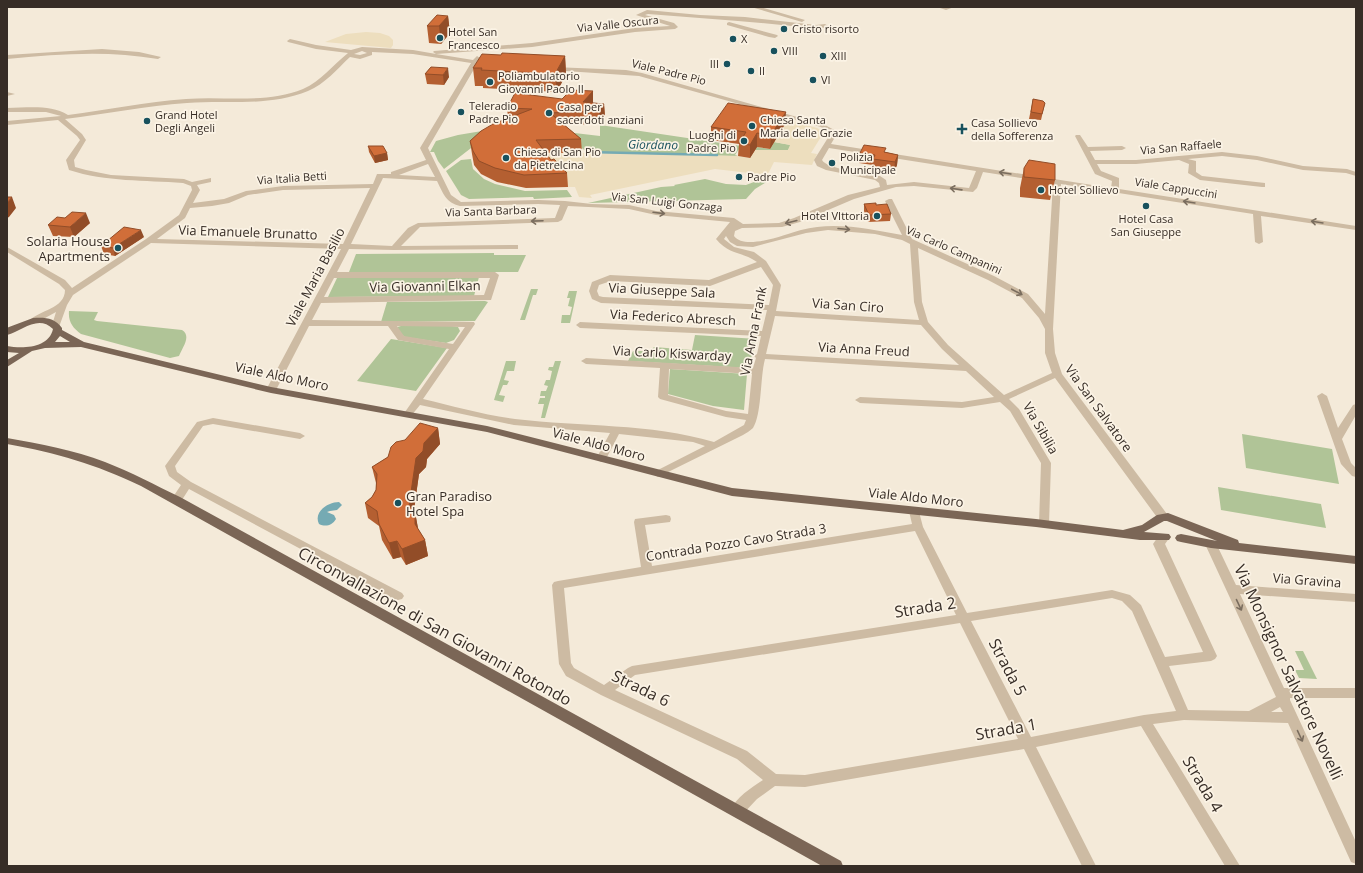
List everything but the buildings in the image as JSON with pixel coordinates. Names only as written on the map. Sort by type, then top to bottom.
[{"type":"main road","name":"Viale Aldo Moro","points":[[33,321],[50,322],[81,344]]},
{"type":"main road","points":[[8,331],[21,324],[33,321]]},
{"type":"main road","points":[[7,350],[22,351],[43,346],[50,341],[57,328]]},
{"type":"main road","name":"Viale Aldo Moro","points":[[43,346],[81,344],[271,390],[484,428],[732,492],[1044,524],[1117,534],[1176,539],[1181,538],[1211,544],[1250,549],[1356,560]]},
{"type":"main road","points":[[7,364],[30,350]]},
{"type":"main road","name":"Circonvallazione di San Giovanni Rotondo","points":[[7,441],[46,448],[91,460],[126,474],[176,500],[836,866]]},
{"type":"main road","name":"Viale Aldo Moro","points":[[1117,534],[1137,530],[1154,524],[1157,519],[1164,517],[1177,520],[1250,549]]},
{"type":"main road","points":[[1177,520],[1182,523],[1186,530],[1186,533],[1181,538]]},
{"type":"main road","points":[[1154,524],[1156,531],[1164,537]]},
{"type":"street","name":"Via Valle Oscura","points":[[428,55],[438,52],[532,45],[635,30],[675,27],[672,24],[639,15],[646,12],[745,19],[816,28],[826,26],[754,7]]},
{"type":"street","points":[[940,7],[950,7]]},
{"type":"street","points":[[700,17],[747,27],[763,34],[775,36]]},
{"type":"street","points":[[290,40],[316,47],[347,50],[351,53],[352,57],[406,51],[495,65]]},
{"type":"street","points":[[312,41],[310,43],[311,44],[338,46]]},
{"type":"street","points":[[474,62],[484,49]]},
{"type":"street","points":[[7,123],[64,118],[180,102],[265,98],[288,95],[312,87],[338,66],[351,53],[359,50],[364,55]]},
{"type":"street","points":[[7,57],[123,51],[158,57]]},
{"type":"street","points":[[338,66],[364,55]]},
{"type":"street","name":"Via San Luigi Gonzaga","points":[[474,62],[424,148],[448,196],[453,201],[460,204],[538,202],[629,207],[656,213],[734,220],[741,226]]},
{"type":"street","name":"Viale Padre Pio","points":[[547,69],[626,72],[657,78],[823,126],[835,132],[827,146]]},
{"type":"street","points":[[7,110],[49,111],[63,113],[64,118],[80,134],[83,140],[70,160],[72,168],[81,172],[99,175],[179,180],[191,184],[208,180]]},
{"type":"street","points":[[1078,136],[1098,172],[1116,180],[1115,190]]},
{"type":"street","points":[[827,146],[818,160],[821,166],[877,178],[883,182],[884,187]]},
{"type":"street","name":"Viale Cappuccini","points":[[827,146],[1356,228]]},
{"type":"street","points":[[1085,149],[1122,148]]},
{"type":"street","name":"Via San Raffaele","points":[[1092,162],[1136,162],[1222,154],[1257,158],[1310,169],[1347,171],[1356,174]]},
{"type":"street","points":[[1173,158],[1193,163],[1192,173],[1200,178],[1262,185]]},
{"type":"street","points":[[383,176],[405,171],[430,161]]},
{"type":"street","points":[[741,226],[779,225],[796,220],[851,197],[884,187],[910,184],[968,191],[974,188],[981,169]]},
{"type":"street","points":[[383,176],[438,176]]},
{"type":"street","name":"Viale Maria Basilio","points":[[271,390],[346,247],[376,186],[383,176]]},
{"type":"street","name":"Via San Salvatore","points":[[1057,181],[1049,329],[1050,353],[1057,374],[1164,517]]},
{"type":"street","points":[[57,328],[63,305],[70,293],[149,241],[182,216],[196,190],[191,184]]},
{"type":"street","name":"Via Italia Betti","points":[[188,206],[212,204],[226,201],[246,193],[283,188],[376,186]]},
{"type":"street","points":[[889,201],[912,242],[918,302],[924,323],[945,347],[1004,398],[1057,374]]},
{"type":"street","name":"Via Santa Barbara","points":[[394,248],[418,226],[426,224],[558,220],[565,203]]},
{"type":"street","points":[[1257,212],[1259,242]]},
{"type":"street","name":"Via Anna Frank","points":[[734,220],[720,239],[731,249],[751,254],[763,263],[776,285],[776,293],[756,371],[752,418]]},
{"type":"street","name":"Via Carlo Campanini","points":[[741,226],[732,230],[730,236],[736,242],[748,245],[779,239],[806,231],[828,228],[893,235],[992,278],[1025,296],[1043,317],[1049,329]]},
{"type":"street","name":"Via Emanuele Brunatto","points":[[149,241],[394,248],[515,247]]},
{"type":"street","points":[[7,249],[62,282],[70,293]]},
{"type":"street","name":"Via Giuseppe Sala","points":[[763,263],[710,283],[610,278],[595,284],[593,291],[594,297],[601,300],[771,311]]},
{"type":"street","name":"Via Giovanni Elkan","points":[[318,300],[488,298],[495,275],[330,275]]},
{"type":"street","points":[[33,321],[63,305]]},
{"type":"street","name":"Via San Ciro","points":[[771,311],[924,323]]},
{"type":"street","points":[[306,323],[471,324],[408,414]]},
{"type":"street","points":[[391,324],[401,338],[456,347]]},
{"type":"street","name":"Via Federico Abresch","points":[[580,325],[766,334]]},
{"type":"street","name":"Via Anna Freud","points":[[760,356],[968,368]]},
{"type":"street","name":"Via Carlo Kiswarday","points":[[586,361],[756,371]]},
{"type":"street","points":[[658,474],[748,427],[752,418],[726,414],[663,397],[665,366]]},
{"type":"street","points":[[1322,396],[1346,464],[1356,474]]},
{"type":"street","name":"Via Sibilia","points":[[860,400],[962,405],[1004,398],[1014,408],[1046,463],[1044,524]]},
{"type":"street","points":[[416,401],[514,422],[616,430],[694,439],[714,445]]},
{"type":"street","points":[[1337,439],[1356,407]]},
{"type":"street","points":[[300,436],[213,421],[200,424],[170,466],[173,474],[187,484],[398,596]]},
{"type":"street","points":[[601,459],[616,430]]},
{"type":"street","points":[[176,500],[187,484]]},
{"type":"street","name":"Strada 5","points":[[914,511],[918,527],[962,617],[1028,742],[1089,866]]},
{"type":"street","points":[[647,570],[639,522],[666,518]]},
{"type":"street","name":"Contrada Pozzo Cavo Strada 3","points":[[558,585],[918,527]]},
{"type":"street","points":[[1161,662],[1211,656],[1159,544],[1164,537]]},
{"type":"street","name":"Via Monsignor Salvatore Novelli","points":[[1211,544],[1356,857]]},
{"type":"street","name":"Strada 6","points":[[558,585],[565,664],[570,672],[742,755],[773,780]]},
{"type":"street","name":"Via Gravina","points":[[1232,589],[1356,598]]},
{"type":"street","name":"Strada 2","points":[[605,690],[632,671],[1112,594],[1126,598],[1137,608],[1184,715]]},
{"type":"street","points":[[1250,717],[1282,696],[1356,693]]},
{"type":"street","name":"Strada 1","points":[[773,780],[805,781],[1144,720],[1184,715],[1292,718]]},
{"type":"street","name":"Strada 4","points":[[1144,720],[1233,866]]},
{"type":"street","points":[[738,811],[752,795],[773,780]]},
{"type":"green space","points":[[600,125],[741,146],[735,155],[738,156],[588,153],[563,133],[566,132],[600,136]]},
{"type":"green space","points":[[488,130],[484,138],[444,169],[434,152],[430,152],[436,141],[458,135]]},
{"type":"green space","points":[[774,142],[791,145],[788,150],[755,150],[757,147],[770,149]]},
{"type":"green space","points":[[471,159],[473,169],[484,179],[495,184],[525,191],[567,190],[572,197],[534,199],[533,197],[469,199],[461,195],[446,171],[461,160]]},
{"type":"green space","points":[[767,177],[773,178],[755,189],[746,199],[588,203],[705,179],[726,184],[746,185]]},
{"type":"green space","points":[[494,253],[494,255],[526,255],[518,272],[349,272],[356,254]]},
{"type":"green space","points":[[479,277],[474,296],[328,297],[337,278]]},
{"type":"green space","points":[[531,289],[538,289],[536,295],[533,295],[525,320],[520,320]]},
{"type":"green space","points":[[569,291],[577,291],[570,323],[561,323],[562,315],[570,315],[572,307],[568,306],[570,298],[567,298]]},
{"type":"green space","points":[[387,302],[488,302],[475,321],[381,322]]},
{"type":"green space","points":[[69,311],[98,312],[94,320],[97,321],[182,330],[186,335],[186,339],[179,356],[170,358],[81,334],[72,324],[69,318]]},
{"type":"green space","points":[[452,326],[458,327],[460,331],[454,340],[446,343],[405,337],[401,334],[397,327]]},
{"type":"green space","points":[[695,335],[757,339],[748,368],[628,361],[633,351],[650,351],[654,347],[692,350]]},
{"type":"green space","points":[[391,339],[447,348],[416,391],[357,381]]},
{"type":"green space","points":[[506,361],[516,361],[514,371],[507,371],[504,380],[509,381],[507,385],[503,385],[499,395],[505,396],[503,402],[494,400]]},
{"type":"green space","points":[[555,361],[561,361],[545,418],[541,418],[544,404],[538,404],[540,398],[545,398],[545,396],[540,396],[541,391],[546,391],[548,386],[544,385],[546,380],[550,380],[552,371],[548,370],[549,367],[553,367]]},
{"type":"green space","points":[[670,369],[747,374],[744,410],[713,406],[668,394]]},
{"type":"green space","points":[[1242,434],[1332,449],[1339,484],[1246,468]]},
{"type":"green space","points":[[1218,487],[1321,504],[1326,528],[1221,510]]},
{"type":"green space","points":[[1295,651],[1303,651],[1317,679],[1299,678],[1295,670],[1304,670]]},
{"type":"shaded area","points":[[366,32],[380,33],[389,36],[393,40],[393,45],[391,48],[325,42],[346,34]]},
{"type":"shaded area","points":[[786,119],[817,128],[824,132],[811,153],[817,154],[812,165],[774,162],[766,175],[715,169],[590,195],[592,198],[579,197],[575,187],[568,187],[539,153],[738,156],[749,158],[755,150],[788,150],[790,145],[774,142],[787,121],[785,121]]},
{"type":"water","points":[[335,502],[339,502],[342,505],[337,510],[327,512],[334,515],[336,519],[328,525],[319,524],[318,516],[323,508]]},
{"type":"waterway","name":"Giordano","points":[[588,152],[717,155]]},
{"type":"place","name":"Cristo risorto","points":[[784,29]]},
{"type":"place","name":"Hotel San Francesco","points":[[440,38]]},
{"type":"place","name":"X","points":[[733,39]]},
{"type":"place","name":"VIII","points":[[774,51]]},
{"type":"place","name":"XIII","points":[[823,56]]},
{"type":"place","name":"III","points":[[727,64]]},
{"type":"place","name":"II","points":[[751,71]]},
{"type":"place","name":"VI","points":[[813,80]]},
{"type":"place","name":"Poliambulatorio Giovanni Paolo II","points":[[490,82]]},
{"type":"place","name":"Teleradio Padre Pio","points":[[461,112]]},
{"type":"place","name":"Casa per sacerdoti anziani","points":[[549,113]]},
{"type":"place","name":"Grand Hotel Degli Angeli","points":[[147,121]]},
{"type":"place","name":"Chiesa Santa Maria delle Grazie","points":[[752,126]]},
{"type":"place","name":"Casa Sollievo della Sofferenza","points":[[962,129]]},
{"type":"place","name":"Luoghi di Padre Pio","points":[[744,141]]},
{"type":"place","name":"Chiesa di San Pio da Pietrelcina","points":[[506,158]]},
{"type":"place","name":"Polizia Municipale","points":[[832,163]]},
{"type":"place","name":"Padre Pio","points":[[739,177]]},
{"type":"place","name":"Hotel Sollievo","points":[[1041,190]]},
{"type":"place","name":"Hotel Casa San Giuseppe","points":[[1146,206]]},
{"type":"place","name":"Hotel VIttoria","points":[[877,216]]},
{"type":"place","name":"Solaria House Apartments","points":[[118,248]]},
{"type":"place","name":"Gran Paradiso Hotel Spa","points":[[398,503]]}]
